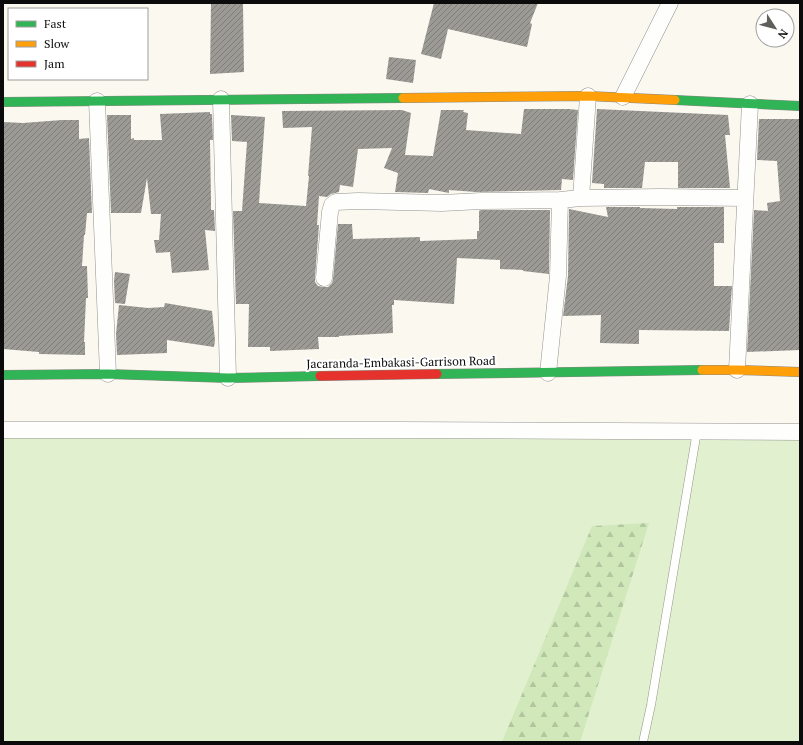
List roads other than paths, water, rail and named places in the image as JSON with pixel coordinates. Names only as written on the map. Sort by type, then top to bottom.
[{"type":"street","points":[[623,97],[670,3]]},
{"type":"street","points":[[581,198],[588,96]]},
{"type":"street","points":[[3,102],[588,96],[800,106]]},
{"type":"street","points":[[221,99],[228,378]]},
{"type":"street","points":[[97,101],[108,374]]},
{"type":"street","points":[[737,370],[750,104]]},
{"type":"street","points":[[324,278],[330,212],[332,205],[336,202],[358,201],[442,203],[560,200],[581,198],[745,198]]},
{"type":"street","points":[[548,373],[558,276],[560,200]]},
{"type":"street","name":"Jacaranda-Embakasi-Garrison Road","points":[[3,375],[108,374],[228,378],[406,374],[737,370],[800,372]]},
{"type":"street","points":[[3,430],[800,432]]},
{"type":"lane","points":[[643,742],[651,705],[697,431]]}]
